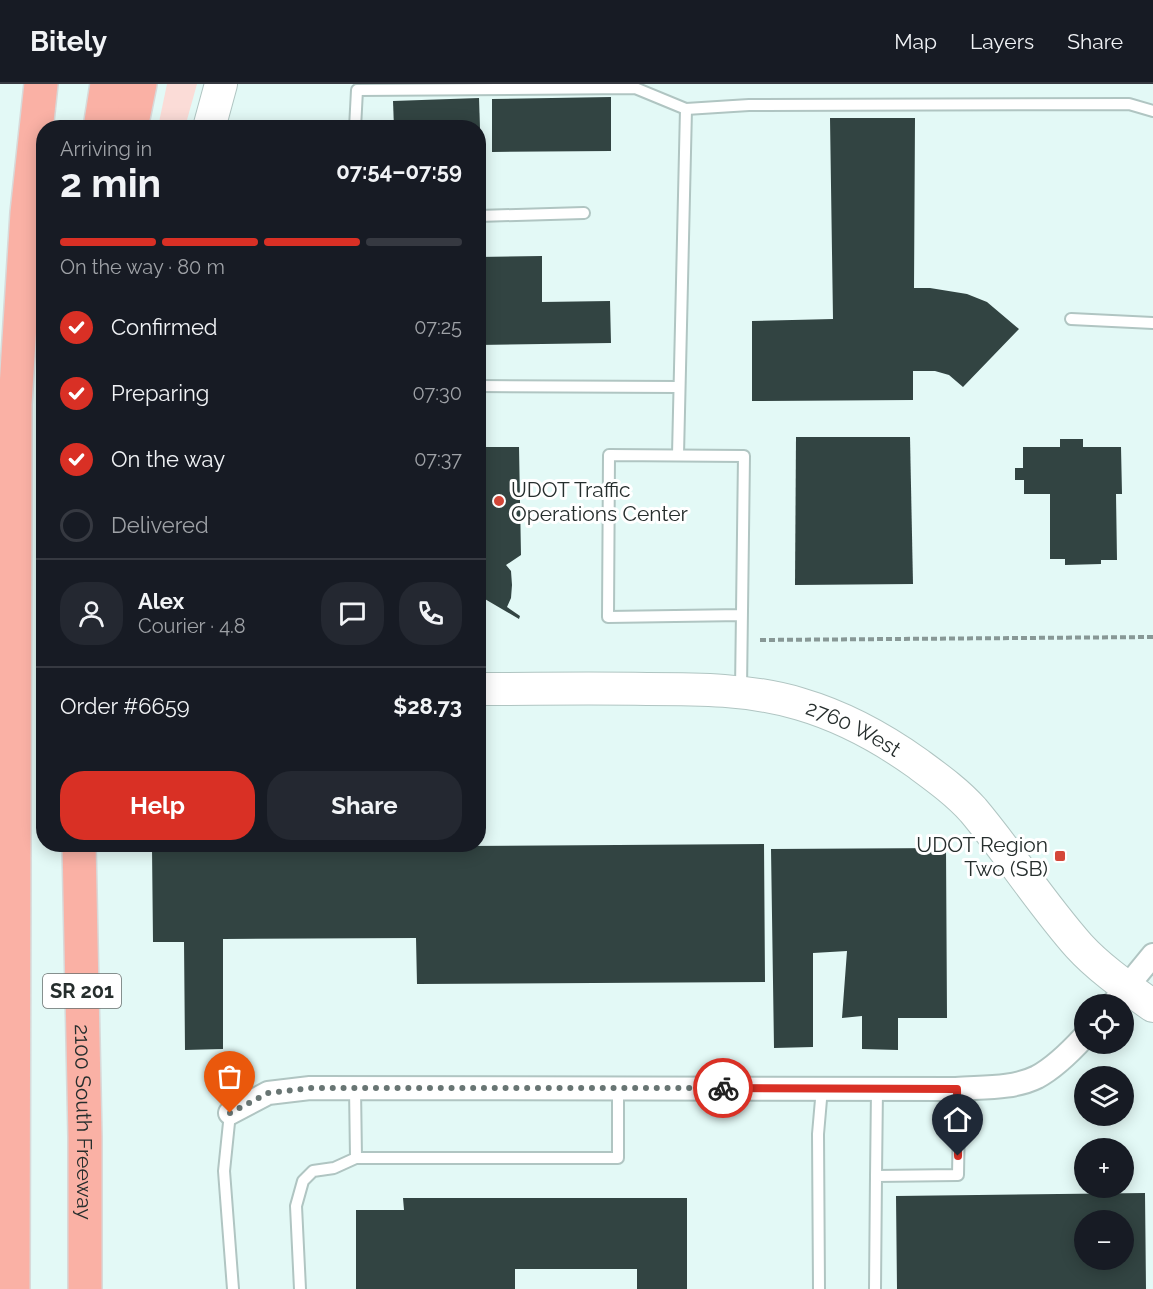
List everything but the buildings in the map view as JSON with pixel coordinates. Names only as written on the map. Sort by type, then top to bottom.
[{"type":"highway","name":"SR 201","points":[[37,120],[41,84]]},
{"type":"highway","points":[[101,120],[107,84]]},
{"type":"highway","points":[[133,120],[140,84]]},
{"type":"highway","name":"SR 201","points":[[13,1289],[15,404],[27,224],[36,134]]},
{"type":"highway","name":"2100 South Freeway","points":[[79,852],[86,1137],[86,1289]]},
{"type":"highway","points":[[86,1137],[101,1289]]},
{"type":"main road","points":[[211,120],[221,84]]},
{"type":"main road","name":"2760 West","points":[[486,689],[691,689],[741,692],[799,704],[863,730],[904,754],[943,782],[971,808],[1045,905],[1117,994]]},
{"type":"main road","name":"2760 West","points":[[1134,1000],[1153,1006]]},
{"type":"street","points":[[1121,994],[1153,955]]},
{"type":"street","points":[[230,1113],[268,1093],[310,1088],[957,1089],[1013,1085],[1037,1077],[1074,1048]]},
{"type":"lane","points":[[355,120],[357,90],[635,88],[686,109],[771,105],[1129,104],[1153,111]]},
{"type":"lane","points":[[678,455],[686,109]]},
{"type":"lane","points":[[486,216],[584,213]]},
{"type":"lane","points":[[1071,320],[1153,323]]},
{"type":"lane","points":[[486,386],[679,387]]},
{"type":"lane","points":[[741,692],[742,615],[744,456],[609,455],[608,616],[742,615]]},
{"type":"lane","points":[[355,1088],[356,1158]]},
{"type":"lane","points":[[300,1289],[296,1206],[303,1181],[313,1171],[334,1168],[356,1158],[618,1158],[618,1088]]},
{"type":"lane","points":[[819,1289],[818,1134],[822,1088]]},
{"type":"lane","points":[[875,1289],[877,1089]]},
{"type":"lane","points":[[876,1176],[958,1175],[957,1089]]},
{"type":"lane","points":[[230,1113],[224,1171],[233,1289]]},
{"type":"path","points":[[760,640],[1153,637]]},
{"type":"shaded area","points":[[167,84],[197,84],[187,120],[159,120]]},
{"type":"way so far","points":[[230,1113],[268,1093],[310,1088],[723,1088]]},
{"type":"place","name":"UDOT Traffic Operations Center","points":[[499,501]]},
{"type":"place","name":"UDOT Region Two (SB)","points":[[1060,856]]},
{"type":"route","points":[[723,1088],[957,1089],[958,1156]]}]
